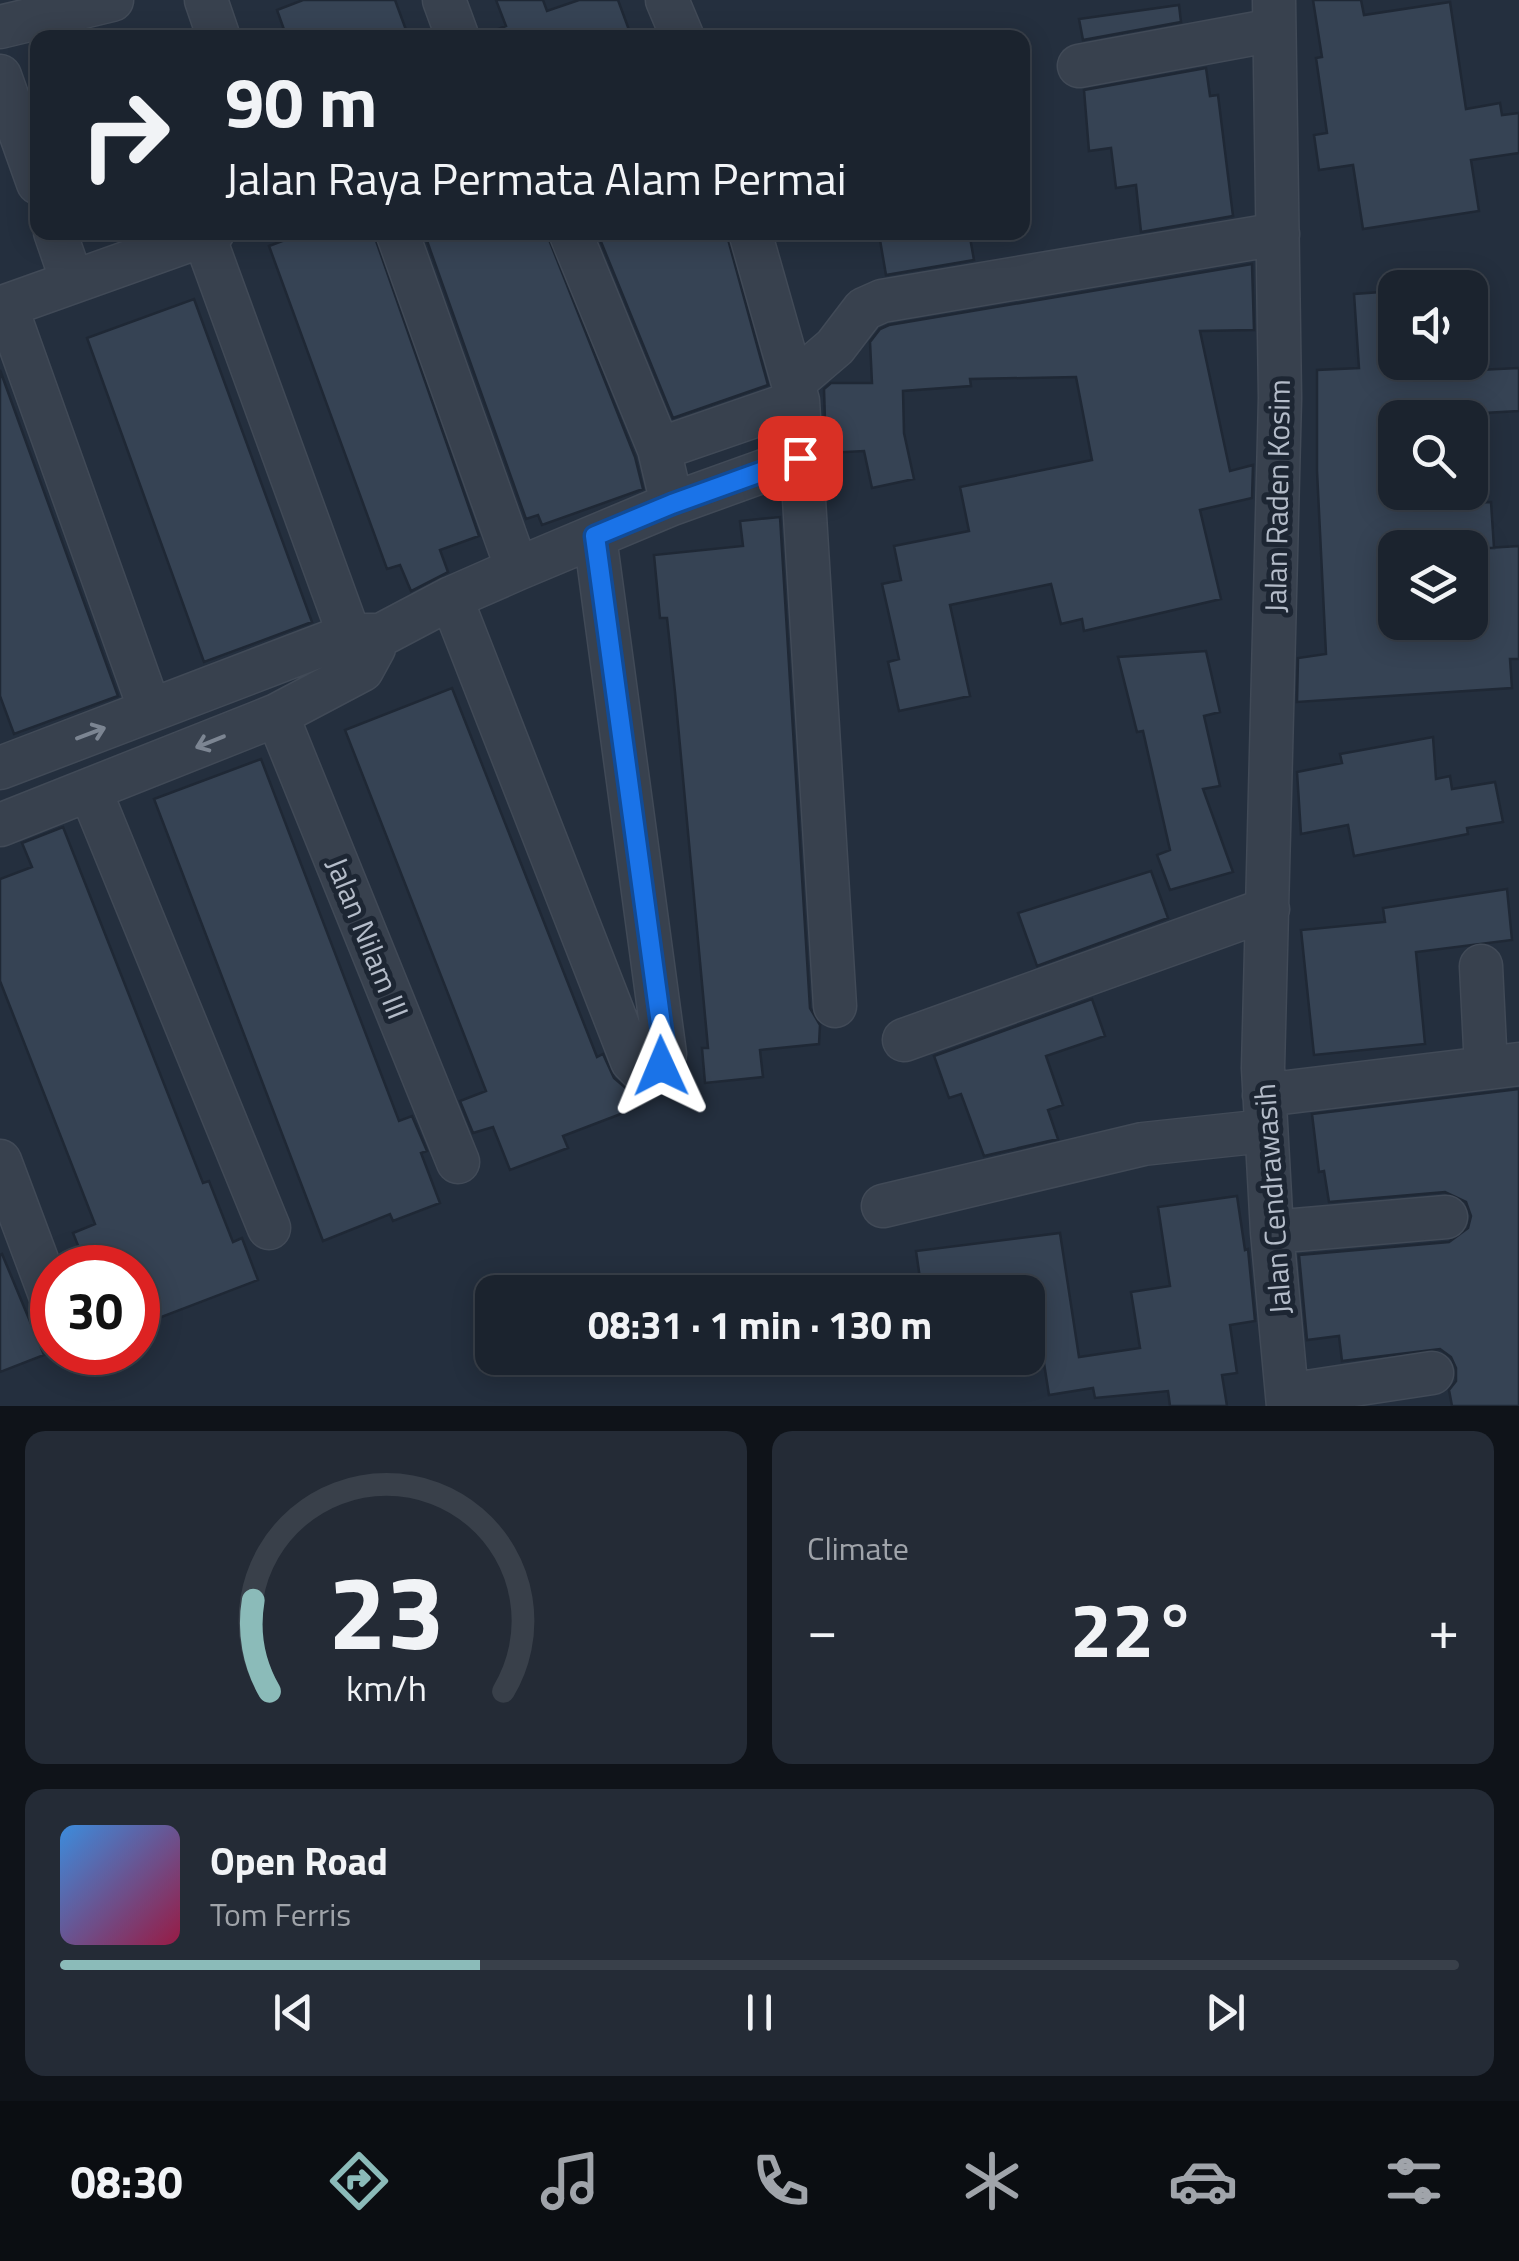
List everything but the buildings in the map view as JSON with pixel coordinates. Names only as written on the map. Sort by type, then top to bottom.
[{"type":"street","points":[[0,27],[112,0]]},
{"type":"street","points":[[206,0],[217,30]]},
{"type":"street","points":[[444,0],[455,30]]},
{"type":"street","points":[[667,0],[680,30]]},
{"type":"street","points":[[1080,66],[1274,15]]},
{"type":"street","name":"Jalan Raden Kosim","points":[[1262,991],[1268,909],[1280,398],[1274,15]]},
{"type":"street","points":[[0,76],[30,160]]},
{"type":"street","points":[[659,449],[796,392],[864,309],[882,301],[1278,234]]},
{"type":"street","points":[[58,240],[72,281]]},
{"type":"street","points":[[150,710],[3,307],[191,240]]},
{"type":"street","points":[[210,240],[364,647]]},
{"type":"street","points":[[401,240],[517,569]]},
{"type":"street","points":[[573,240],[659,449],[672,504]]},
{"type":"street","points":[[752,240],[796,392],[835,1006]]},
{"type":"street","points":[[0,825],[278,715],[364,647],[451,598],[672,504],[800,458]]},
{"type":"street","points":[[451,598],[632,1061],[642,1071],[657,1069],[665,1054],[595,536]]},
{"type":"street","points":[[0,768],[150,710],[364,647]]},
{"type":"street","name":"Jalan Nilam III","points":[[278,715],[458,1162]]},
{"type":"street","points":[[90,790],[269,1228]]},
{"type":"street","points":[[904,1040],[1268,909]]},
{"type":"street","points":[[883,1206],[1264,1113],[1502,1066],[1481,966]]},
{"type":"street","name":"Jalan Cendrawasih","points":[[1262,991],[1264,1113],[1288,1401]]},
{"type":"street","points":[[0,1161],[31,1245]]},
{"type":"street","points":[[1272,1232],[1446,1217]]},
{"type":"street","points":[[1288,1401],[1432,1374]]},
{"type":"route","points":[[661,1066],[665,1054],[595,536],[800,458]]}]
